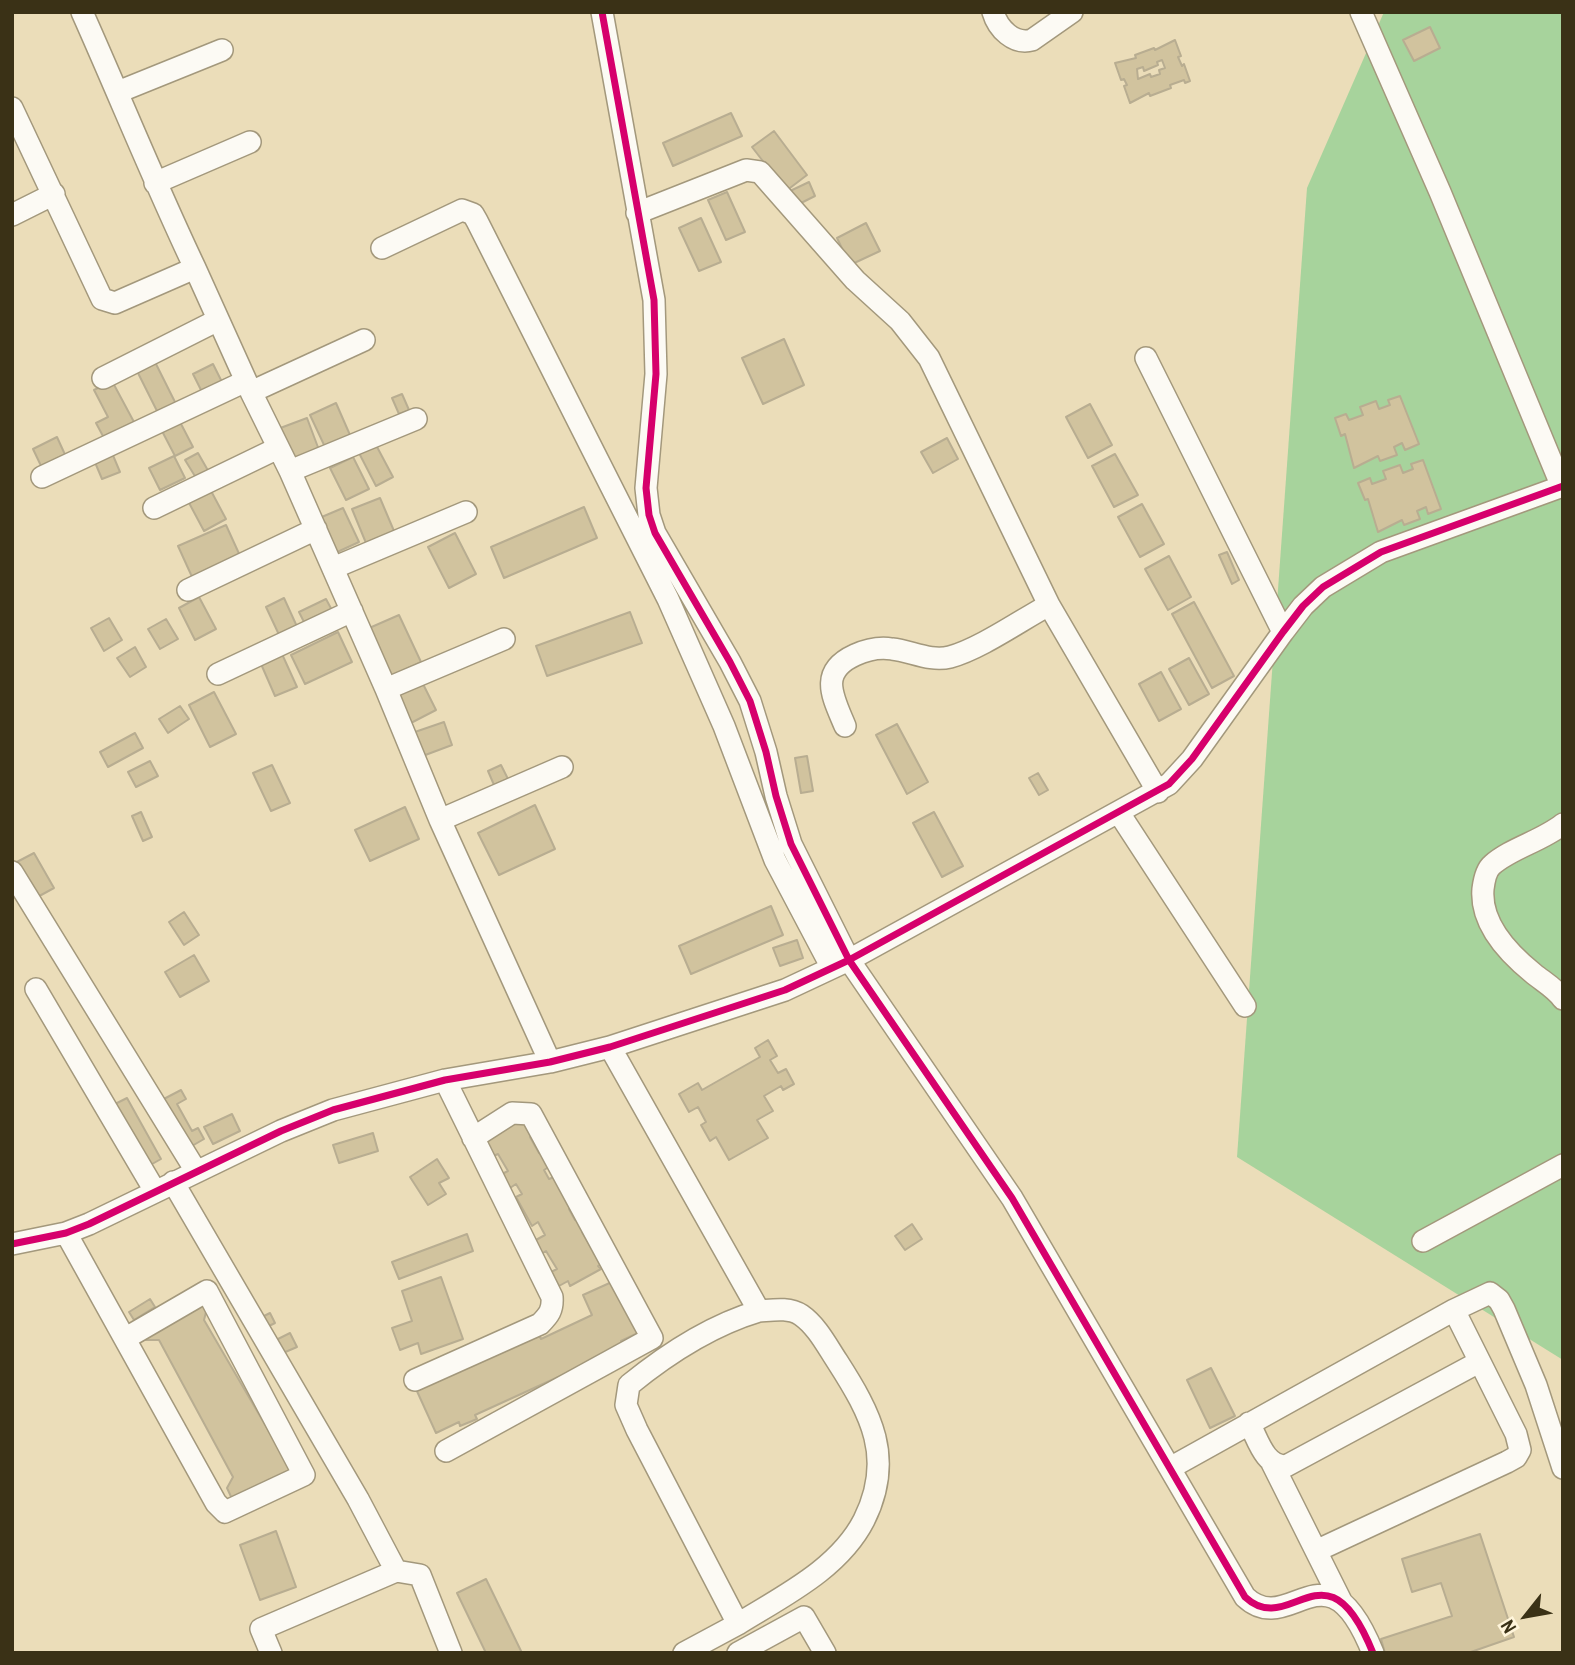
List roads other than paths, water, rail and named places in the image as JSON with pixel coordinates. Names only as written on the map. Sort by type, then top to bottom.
[{"type":"street","points":[[82,12],[155,183],[248,387],[290,471],[386,689],[440,820],[551,1062]]},
{"type":"street","points":[[602,12],[654,300],[656,374],[646,488],[649,515],[666,553],[750,701],[791,844],[841,964]]},
{"type":"street","points":[[993,12],[995,21],[1010,36],[1018,41],[1026,41],[1032,40],[1072,12]]},
{"type":"street","points":[[12,1244],[66,1233],[281,1131],[333,1110],[444,1080],[551,1062],[610,1047],[785,990],[841,964],[1169,784],[1192,759],[1283,632],[1323,587],[1381,552],[1562,487],[1446,205],[1362,12]]},
{"type":"street","points":[[118,92],[222,50]]},
{"type":"street","points":[[12,108],[102,299],[115,303],[195,268]]},
{"type":"street","points":[[155,183],[250,142]]},
{"type":"street","points":[[637,213],[746,170],[760,172],[855,280],[900,321],[929,358],[1049,604],[1158,792]]},
{"type":"street","points":[[12,215],[54,194]]},
{"type":"street","points":[[382,248],[462,210],[473,214],[667,599],[724,726],[775,860],[841,964],[1012,1198],[1250,1602],[1264,1608],[1275,1608],[1320,1594],[1341,1601],[1351,1609],[1373,1653]]},
{"type":"street","points":[[103,378],[218,320]]},
{"type":"street","points":[[42,477],[248,387],[364,340]]},
{"type":"street","points":[[1146,358],[1283,632]]},
{"type":"street","points":[[290,471],[415,419]]},
{"type":"street","points":[[154,508],[278,448]]},
{"type":"street","points":[[333,568],[466,512]]},
{"type":"street","points":[[188,590],[316,529]]},
{"type":"street","points":[[845,726],[833,696],[831,683],[833,673],[847,659],[878,649],[891,649],[929,658],[953,656],[1049,604]]},
{"type":"street","points":[[218,674],[352,611]]},
{"type":"street","points":[[386,689],[504,639]]},
{"type":"street","points":[[440,820],[562,767]]},
{"type":"street","points":[[1119,813],[1245,1006]]},
{"type":"street","points":[[1563,824],[1489,867],[1483,887],[1483,904],[1491,925],[1504,946],[1563,999]]},
{"type":"street","points":[[12,873],[196,1171]]},
{"type":"street","points":[[36,989],[164,1186],[359,1499],[397,1571]]},
{"type":"street","points":[[610,1047],[756,1306]]},
{"type":"street","points":[[415,1380],[540,1324],[552,1308],[552,1297],[444,1080]]},
{"type":"street","points":[[446,1451],[652,1338],[531,1114],[512,1113],[473,1138]]},
{"type":"street","points":[[1423,1241],[1563,1165]]},
{"type":"street","points":[[66,1233],[216,1503],[225,1512],[304,1475],[208,1292],[126,1338]]},
{"type":"street","points":[[1170,1468],[1454,1310],[1490,1293],[1499,1300],[1536,1385],[1563,1468]]},
{"type":"street","points":[[684,1653],[738,1624],[817,1574],[849,1542],[864,1520],[878,1481],[880,1461],[877,1441],[860,1400],[816,1329],[799,1314],[756,1306],[713,1329],[644,1373],[629,1385],[626,1405],[738,1624]]},
{"type":"street","points":[[1316,1551],[1516,1457],[1520,1450],[1516,1434],[1454,1310]]},
{"type":"street","points":[[1272,1463],[1286,1466],[1479,1362]]},
{"type":"street","points":[[1249,1423],[1341,1601]]},
{"type":"street","points":[[271,1653],[261,1629],[397,1571],[420,1575],[451,1653]]},
{"type":"street","points":[[785,1594],[804,1617],[825,1653]]},
{"type":"street","points":[[738,1653],[804,1617]]}]
